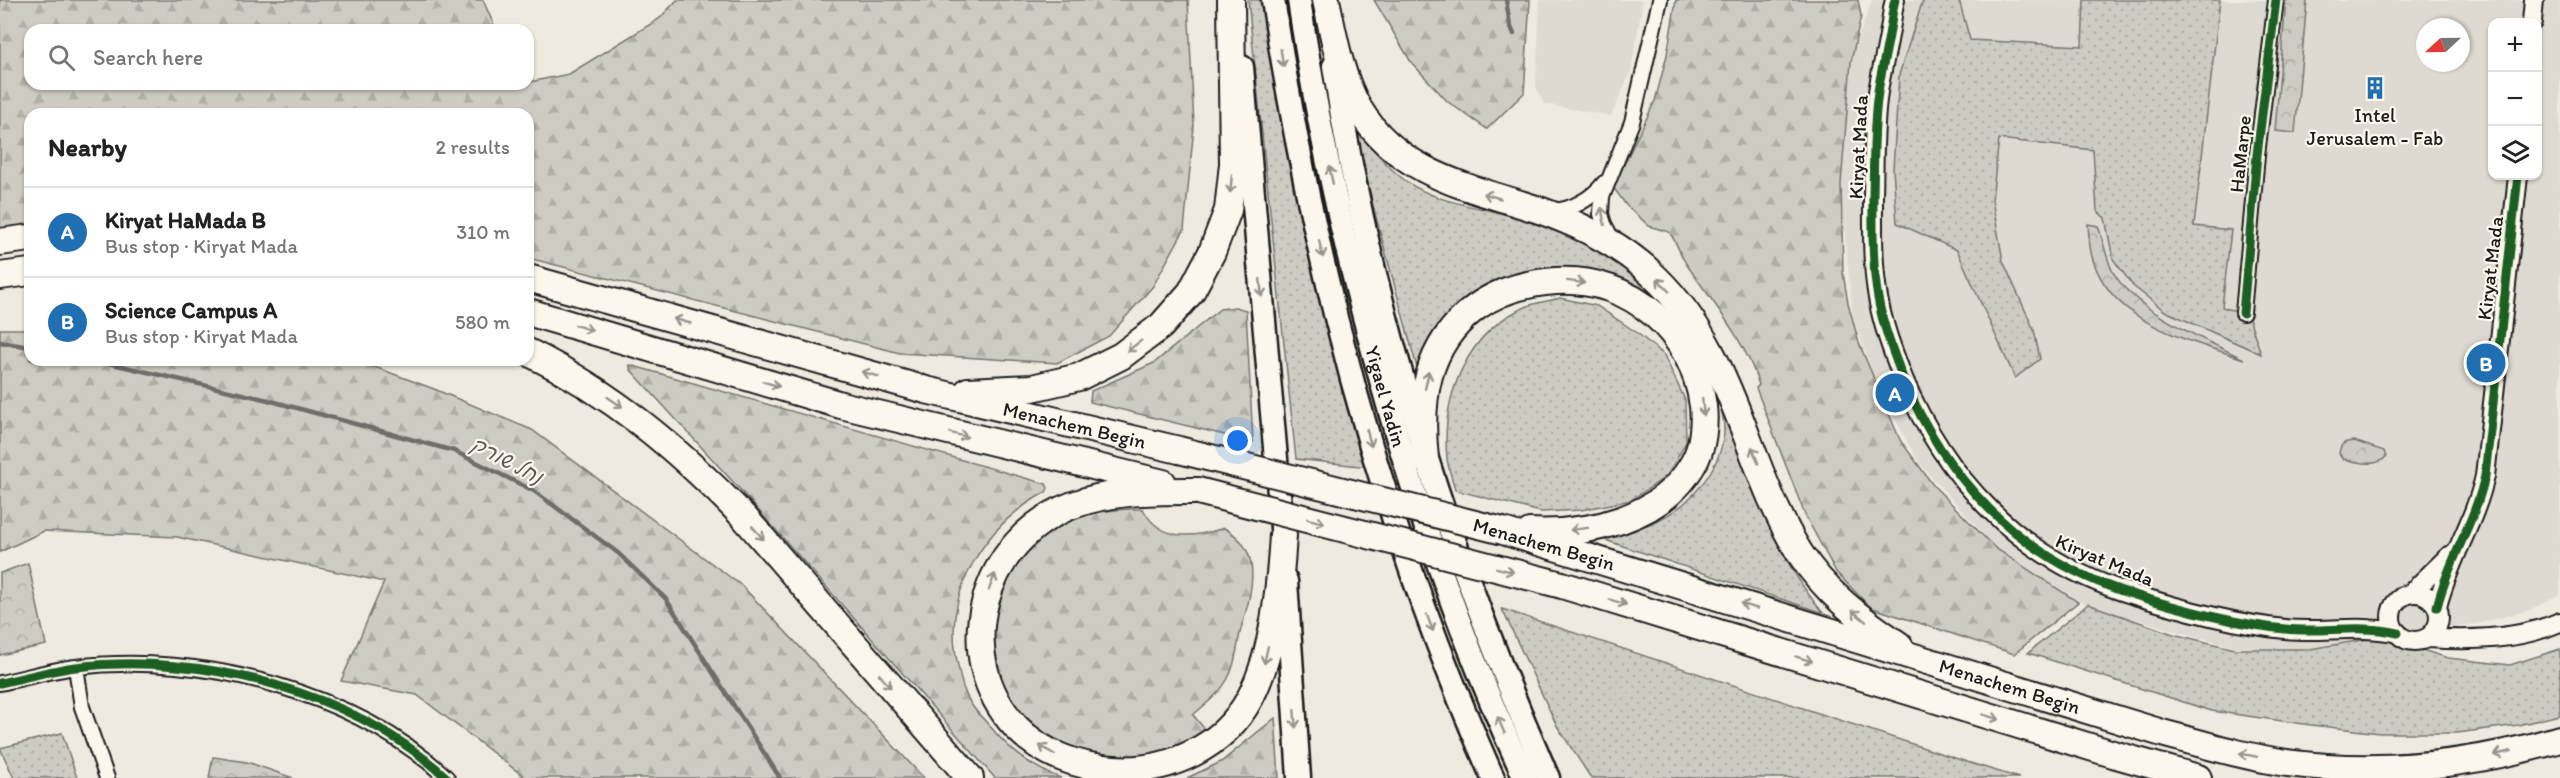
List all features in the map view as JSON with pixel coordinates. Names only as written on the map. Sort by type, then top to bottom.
[{"type":"highway","points":[[926,390],[1032,388],[1079,377],[1121,356],[1161,326],[1191,292],[1212,252],[1228,210],[1233,164],[1232,0]]},
{"type":"highway","points":[[1236,0],[1283,535],[1299,778]]},
{"type":"highway","name":"Yigael Yadin","points":[[1273,0],[1299,150],[1339,331],[1374,454],[1418,591],[1493,778]]},
{"type":"highway","name":"Yigael Yadin","points":[[1299,0],[1346,247],[1409,479],[1474,660],[1525,778]]},
{"type":"highway","points":[[1325,0],[1338,56],[1349,86],[1359,108],[1385,142],[1401,156],[1439,177],[1543,211],[1591,232],[1620,249],[1655,277],[1674,297],[1708,344],[1727,384],[1782,520],[1800,553],[1822,582],[1846,606],[1900,645],[1930,661],[1965,673]]},
{"type":"highway","points":[[1325,0],[1341,114],[1372,263],[1425,459],[1453,542],[1512,698],[1548,778]]},
{"type":"highway","points":[[0,242],[24,239]]},
{"type":"highway","points":[[0,276],[24,273]]},
{"type":"highway","name":"Menachem Begin","points":[[534,280],[926,390],[1503,531],[1548,538],[1965,673],[2162,733],[2233,752],[2287,763],[2343,768],[2399,768],[2471,760],[2560,739]]},
{"type":"highway","points":[[1425,459],[1423,403],[1428,372],[1446,338],[1465,315],[1478,305],[1514,287],[1571,280],[1605,287],[1635,299],[1671,332],[1685,348],[1694,366],[1704,414],[1702,439],[1694,462],[1677,486],[1651,507],[1626,518],[1548,538]]},
{"type":"highway","name":"Menachem Begin","points":[[534,314],[841,405],[1198,491],[1562,585],[2198,778]]},
{"type":"highway","points":[[534,355],[616,402],[686,459],[709,481],[744,517],[970,778]]},
{"type":"highway","points":[[1198,491],[1142,491],[1094,498],[1073,505],[1050,515],[1026,534],[1009,551],[996,572],[988,591],[981,624],[980,650],[986,677],[998,702],[1017,728],[1042,747],[1062,758],[1082,765],[1126,770],[1172,763],[1215,740],[1234,722],[1250,698],[1264,664],[1277,595],[1283,535]]},
{"type":"street","points":[[1620,249],[1609,236],[1601,214],[1602,197],[1607,179],[1632,122],[1660,0]]},
{"type":"street","name":"HaMarpe","points":[[2243,313],[2257,155],[2276,0]]},
{"type":"street","points":[[2532,18],[2534,0]]},
{"type":"street","name":"Kiryat Mada","points":[[1894,1],[1877,94],[1874,144],[1874,268],[1883,321],[1891,347],[1920,414],[1940,449],[1965,485],[1996,516],[2031,545],[2082,574],[2120,590],[2164,603],[2286,629],[2367,627],[2398,633]]},
{"type":"street","points":[[1543,211],[1560,211],[1583,201],[1594,194],[1607,179]]},
{"type":"street","name":"Kiryat Mada","points":[[2438,611],[2442,587],[2481,495],[2488,455],[2518,180]]},
{"type":"street","name":"Kiryat Mada","points":[[2411,593],[2441,565],[2459,543]]},
{"type":"street","points":[[2480,638],[2465,632],[2438,611],[2427,596],[2411,593],[2398,600],[2393,607],[2392,620],[2398,633],[2414,641],[2427,638],[2480,638],[2520,635],[2560,622]]},
{"type":"street","name":"Kiryat Mada","points":[[2333,629],[2365,620],[2393,607]]},
{"type":"street","points":[[2427,638],[2436,628],[2438,611]]},
{"type":"street","points":[[0,683],[76,667],[159,664],[238,674],[310,696],[377,728],[447,778]]},
{"type":"street","points":[[76,667],[82,707],[107,778]]},
{"type":"shaded area","points":[[1540,0],[1643,0],[1631,71],[1611,116],[1544,104],[1536,87]]},
{"type":"shaded area","points":[[1872,0],[2560,0],[2560,595],[2527,611],[2480,623],[2310,650],[2234,647],[2087,606],[1996,548],[1919,463],[1878,388],[1853,317],[1839,178],[1853,53]]},
{"type":"green space","points":[[0,0],[483,0],[493,24],[24,24],[24,90],[534,90],[534,81],[569,74],[659,19],[677,0],[1188,0],[1194,126],[1184,230],[1153,286],[1109,336],[1057,363],[900,353],[534,260],[534,108],[24,108],[24,225],[0,230]]},
{"type":"green space","points":[[1248,0],[1265,0],[1288,155],[1368,467],[1296,459]]},
{"type":"green space","points":[[1374,0],[1530,0],[1524,93],[1487,129],[1448,102],[1411,62]]},
{"type":"green space","points":[[1676,0],[1858,0],[1861,16],[1851,62],[1841,184],[1843,273],[1848,303],[1859,343],[1900,440],[1933,485],[1995,548],[2078,602],[2014,654],[1870,607],[1836,572],[1805,515],[1756,388],[1759,385],[1753,369],[1738,338],[1687,265],[1669,232],[1649,226],[1626,205],[1613,187],[1655,101],[1667,55]]},
{"type":"green space","points":[[1923,0],[1959,0],[1970,40],[2082,46],[2084,0],[2220,0],[2194,226],[2231,230],[2222,307],[2248,315],[2261,354],[2165,311],[2133,286],[2113,259],[2105,218],[2097,211],[2093,150],[1999,139],[1992,200],[2003,261],[2034,330],[2040,359],[2015,378],[1957,250],[1897,223],[1893,169],[1899,75]]},
{"type":"green space","points":[[2286,0],[2307,0],[2295,133],[2275,131]]},
{"type":"green space","points":[[1353,118],[1374,150],[1394,172],[1415,187],[1437,197],[1516,216],[1586,240],[1611,256],[1634,275],[1676,317],[1656,300],[1507,281],[1419,375],[1373,206]]},
{"type":"green space","points":[[2088,224],[2098,226],[2112,270],[2122,285],[2136,298],[2152,311],[2190,333],[2244,359],[2200,345],[2155,326],[2117,300],[2103,282],[2093,260]]},
{"type":"green space","points":[[1560,298],[1597,306],[1636,332],[1664,355],[1685,400],[1686,442],[1667,476],[1631,500],[1581,510],[1541,512],[1455,490],[1448,462],[1446,435],[1454,389],[1462,368],[1489,331],[1507,317],[1528,306]]},
{"type":"green space","points":[[1235,307],[1246,310],[1253,442],[1090,402],[1091,391],[1154,363],[1220,309]]},
{"type":"green space","points":[[0,329],[24,329],[24,366],[372,366],[532,430],[742,586],[924,778],[526,778],[417,695],[341,681],[384,582],[177,537],[44,531],[0,552]]},
{"type":"green space","points":[[630,365],[1046,484],[1048,488],[1046,492],[1023,506],[1003,523],[986,543],[972,565],[962,588],[956,613],[954,639],[961,680],[966,695],[975,710],[1021,757],[1061,778],[995,778],[745,495],[630,369]]},
{"type":"green space","points":[[1716,384],[1748,474],[1773,533],[1787,561],[1823,613],[1596,537],[1627,531],[1658,520],[1681,506],[1702,485],[1716,460],[1724,434],[1723,415]]},
{"type":"green space","points":[[2354,441],[2384,451],[2386,457],[2371,463],[2343,459],[2339,453],[2342,445]]},
{"type":"green space","points":[[1143,509],[1158,527],[1178,535],[1201,534],[1224,528],[1246,549],[1251,562],[1252,575],[1248,604],[1230,674],[1219,691],[1193,715],[1208,733],[1171,753],[1142,759],[1088,754],[1056,742],[1041,732],[1014,706],[1004,688],[997,668],[994,647],[993,625],[996,604],[1012,566],[1024,551],[1047,532],[1073,519],[1101,512]]},
{"type":"green space","points":[[28,563],[46,645],[0,655],[0,573]]},
{"type":"green space","points":[[2088,604],[2173,634],[2235,649],[2310,649],[2380,637],[2448,658],[2510,665],[2560,649],[2560,715],[2518,725],[2457,733],[2380,733],[2311,725],[2212,711],[2028,653]]},
{"type":"green space","points":[[1502,609],[2019,778],[1591,778],[1557,726]]},
{"type":"green space","points":[[1275,718],[1279,778],[1187,778],[1221,762]]},
{"type":"green space","points":[[62,733],[77,778],[14,778],[0,748]]},
{"type":"green space","points":[[213,757],[247,762],[293,778],[209,778]]},
{"type":"waterway","points":[[1506,0],[1510,25],[1514,34]]},
{"type":"waterway","name":"נחל שורק","points":[[0,342],[24,346]]},
{"type":"waterway","name":"נחל שורק","points":[[121,366],[264,399],[454,451],[534,491],[618,553],[666,599],[780,778]]},
{"type":"cycle path","points":[[1895,0],[1875,118],[1873,234],[1876,285],[1885,329],[1903,378],[1940,449],[1963,480],[1989,509],[2018,535],[2050,557],[2084,576],[2122,591],[2202,614],[2265,627],[2299,630],[2370,629],[2398,633]]},
{"type":"cycle path","points":[[2243,313],[2257,155],[2276,0]]},
{"type":"cycle path","points":[[2437,607],[2481,493],[2485,476],[2518,180]]},
{"type":"cycle path","points":[[0,683],[67,668],[124,664],[173,666],[224,673],[273,684],[321,701],[367,722],[409,748],[447,778]]},
{"type":"place","name":"Intel Jerusalem - Fab","points":[[2375,88]]},
{"type":"place","name":"Science Campus A","points":[[2486,363]]},
{"type":"place","name":"Kiryat HaMada B","points":[[1895,393]]}]
